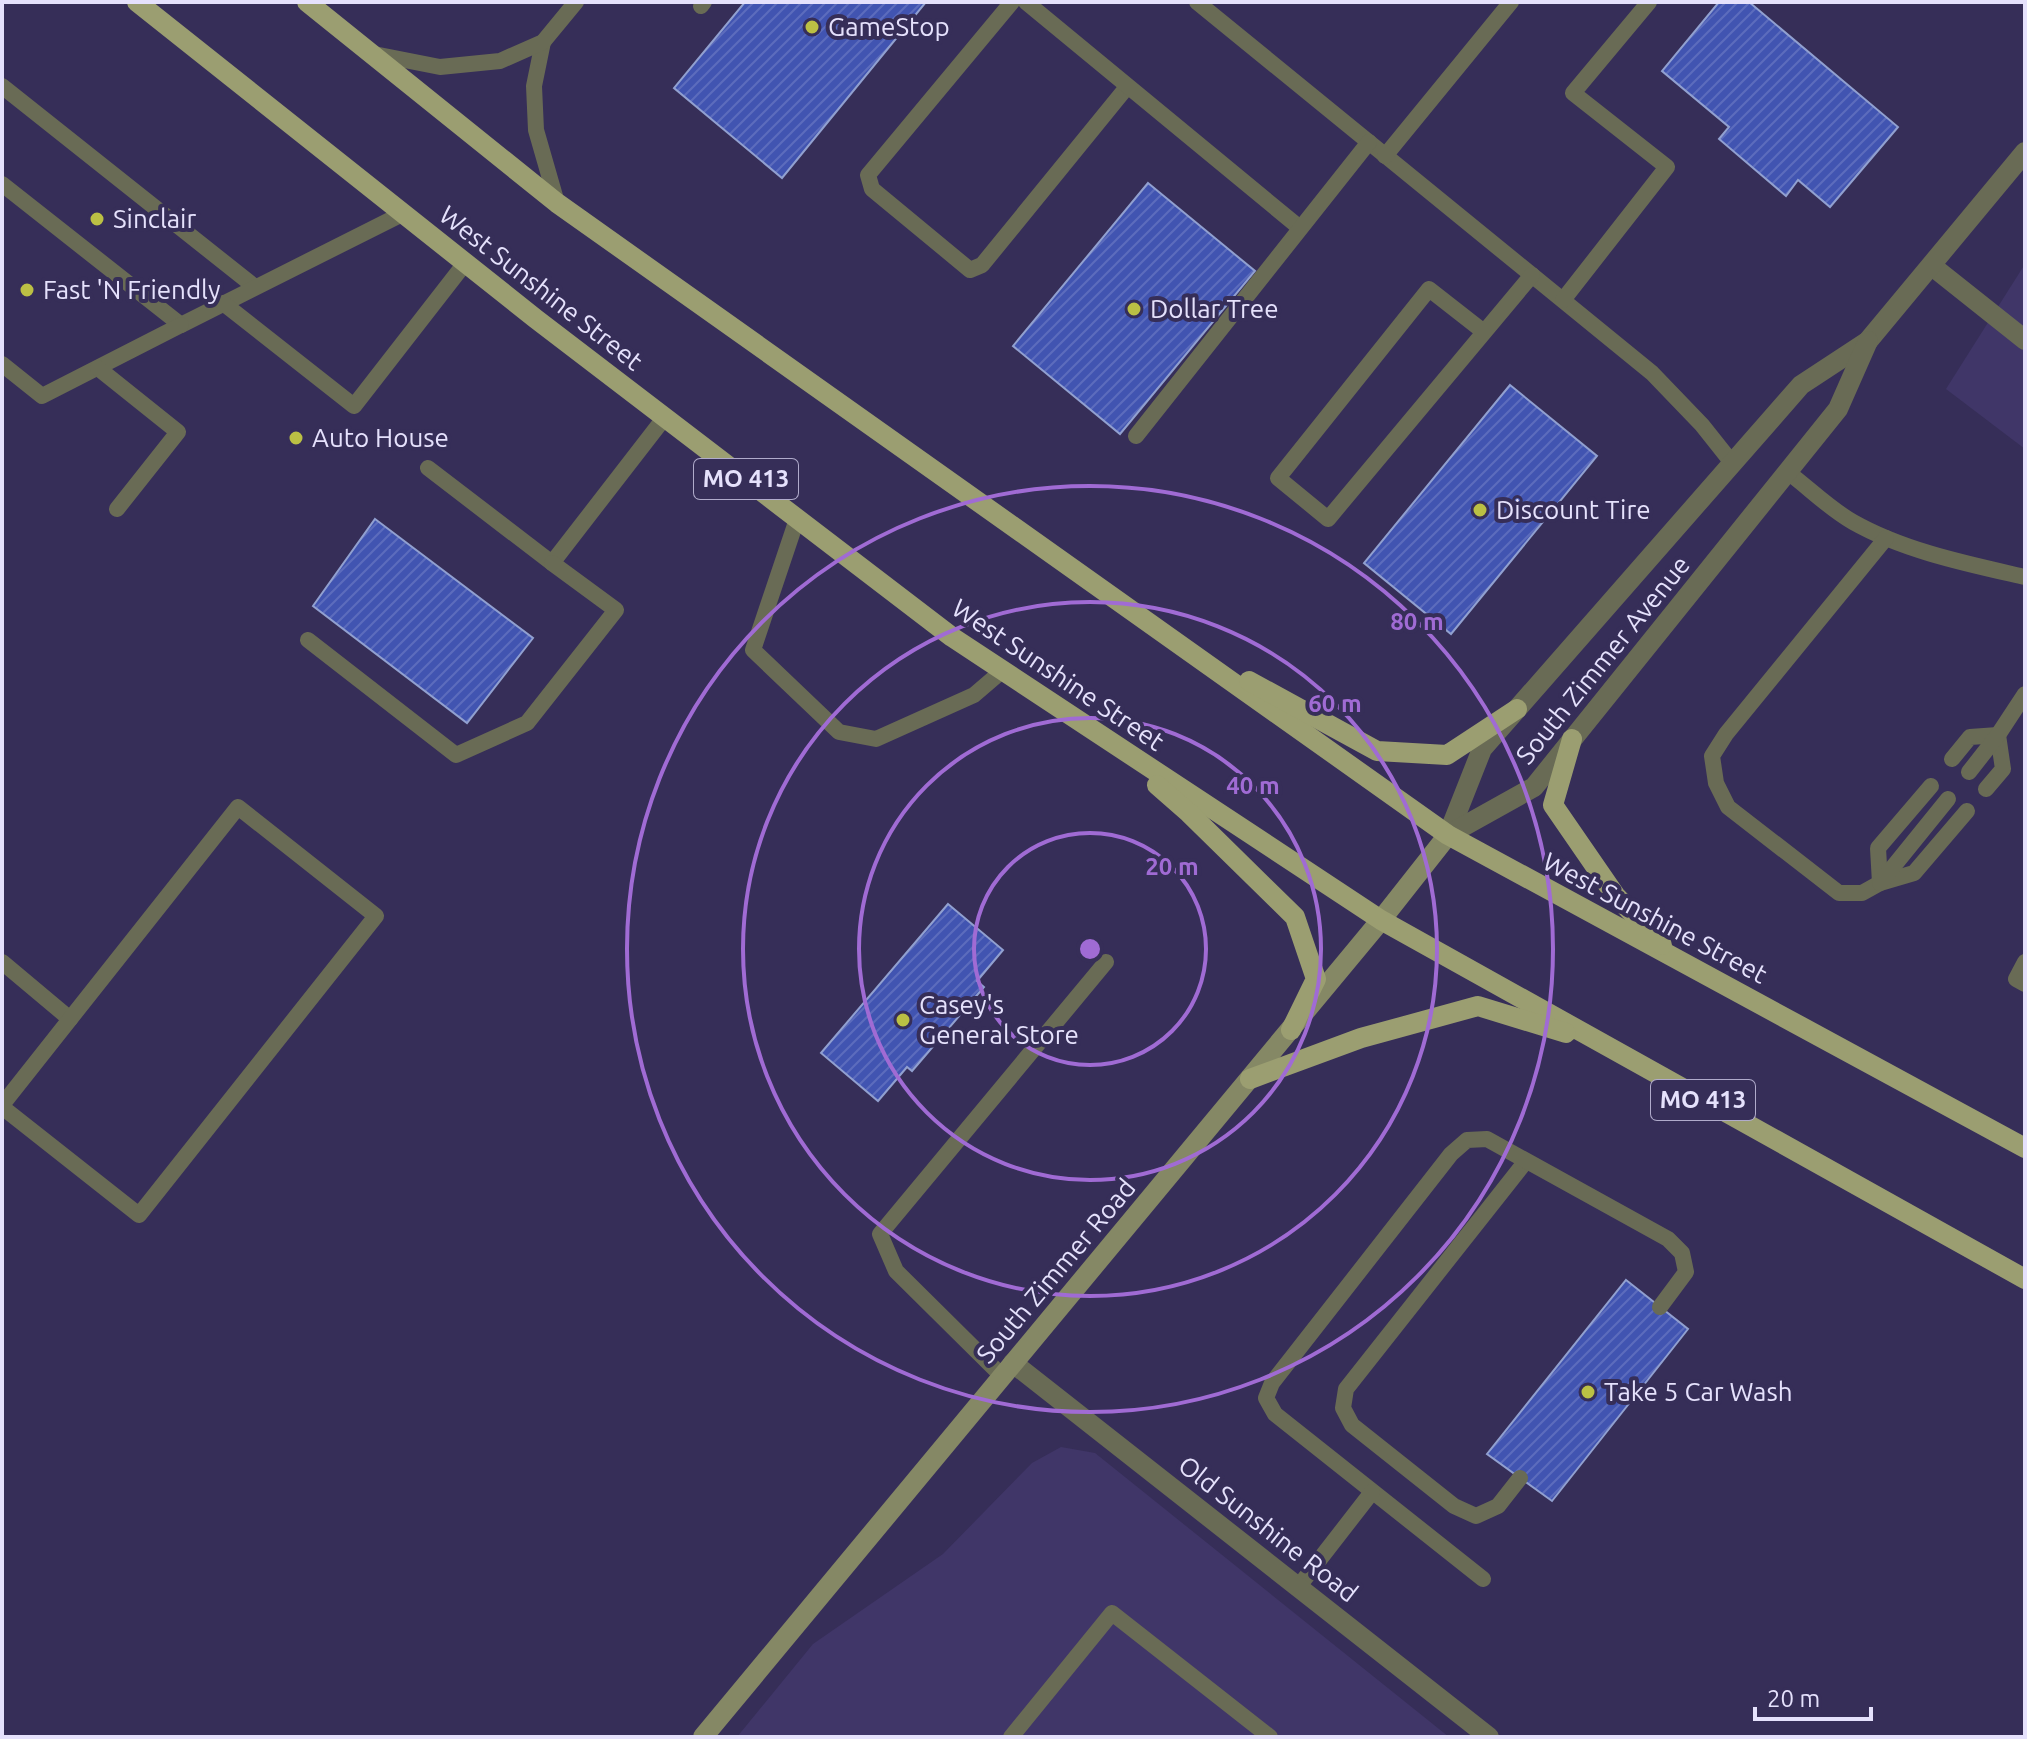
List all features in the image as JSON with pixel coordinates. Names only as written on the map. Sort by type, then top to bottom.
[{"type":"main road","name":"West Sunshine Street","points":[[137,2],[665,417],[952,637],[1002,671],[1381,920],[2025,1279]]},
{"type":"main road","name":"West Sunshine Street","points":[[307,2],[557,203],[1448,835],[2025,1148]]},
{"type":"main road","points":[[1166,636],[1377,751],[1447,755],[1517,709]]},
{"type":"main road","points":[[1093,730],[1189,813],[1295,917],[1316,979],[1291,1030]]},
{"type":"main road","points":[[1572,739],[1553,805],[1615,895],[1676,959]]},
{"type":"main road","points":[[1250,1079],[1361,1038],[1478,1006],[1605,1045]]},
{"type":"street","name":"South Zimmer Avenue","points":[[1448,835],[1482,749],[1801,385],[1868,341],[2025,152]]},
{"type":"street","points":[[1932,266],[2025,340]]},
{"type":"street","name":"South Zimmer Avenue","points":[[1448,835],[1534,787],[1838,409],[1868,341]]},
{"type":"street","name":"South Zimmer Road","points":[[703,1737],[1291,1030],[1448,835]]},
{"type":"street","name":"Old Sunshine Road","points":[[1008,1370],[1299,1586],[1486,1736]]},
{"type":"lane","points":[[369,53],[440,67],[500,61],[543,42],[576,2]]},
{"type":"lane","points":[[1012,2],[868,175],[872,189],[970,270],[982,265],[1127,87]]},
{"type":"lane","points":[[1026,2],[1300,228]]},
{"type":"lane","points":[[1197,2],[1652,373],[1702,425],[1733,464]]},
{"type":"lane","points":[[1385,156],[1511,2]]},
{"type":"lane","points":[[1563,300],[1667,167],[1573,93],[1649,2]]},
{"type":"lane","points":[[543,42],[534,86],[536,130],[557,203]]},
{"type":"lane","points":[[2,86],[255,287]]},
{"type":"lane","points":[[1136,436],[1369,142]]},
{"type":"lane","points":[[2,184],[181,325]]},
{"type":"lane","points":[[2,364],[42,396],[404,213]]},
{"type":"lane","points":[[223,303],[354,406],[466,262]]},
{"type":"lane","points":[[1484,332],[1429,289],[1278,478],[1328,519],[1532,275]]},
{"type":"lane","points":[[98,368],[178,432],[117,509]]},
{"type":"lane","points":[[552,563],[665,417]]},
{"type":"lane","points":[[308,640],[456,755],[527,723],[616,610],[428,468]]},
{"type":"lane","points":[[1789,473],[1850,520],[1886,538],[2025,577]]},
{"type":"lane","points":[[797,519],[753,650],[839,732],[876,739],[974,695],[1002,671]]},
{"type":"lane","points":[[1886,538],[1726,734],[1712,756],[1716,783],[1728,807],[1839,893],[1862,893],[1880,883],[1914,873],[1967,811]]},
{"type":"lane","points":[[1969,772],[2025,694]]},
{"type":"lane","points":[[1952,759],[1970,737],[1998,735]]},
{"type":"lane","points":[[1986,789],[2003,769],[1998,735]]},
{"type":"lane","points":[[1880,883],[1878,848],[1931,786]]},
{"type":"lane","points":[[1880,883],[1948,799]]},
{"type":"lane","points":[[238,807],[376,916],[139,1215],[2,1106],[70,1019],[238,807]]},
{"type":"lane","points":[[2,962],[70,1019]]},
{"type":"lane","points":[[1008,1370],[896,1271],[880,1234],[1106,962]]},
{"type":"lane","points":[[2025,962],[2016,979],[2025,984]]},
{"type":"lane","points":[[1483,1579],[1275,1414],[1266,1398],[1272,1383],[1451,1154],[1467,1140],[1487,1139],[1668,1239],[1682,1253],[1686,1272],[1660,1307]]},
{"type":"lane","points":[[1520,1478],[1498,1506],[1476,1516],[1454,1506],[1352,1425],[1343,1408],[1346,1389],[1526,1161]]},
{"type":"lane","points":[[1299,1586],[1372,1492]]},
{"type":"lane","points":[[1011,1737],[1112,1613],[1270,1737]]},
{"type":"shaded area","points":[[2025,264],[2025,449],[1946,389]]},
{"type":"shaded area","points":[[1061,1447],[1095,1453],[1449,1737],[737,1737],[813,1644],[943,1554],[1032,1463]]},
{"type":"building","points":[[745,2],[926,2],[782,178],[674,88]]},
{"type":"building","points":[[1719,2],[1749,2],[1898,127],[1830,207],[1798,180],[1786,196],[1719,139],[1729,127],[1662,71]]},
{"type":"building","name":"Dollar Tree","points":[[1148,183],[1255,271],[1120,434],[1013,346]]},
{"type":"building","name":"Discount Tire","points":[[1510,385],[1597,456],[1451,634],[1364,563]]},
{"type":"building","points":[[375,519],[533,638],[467,723],[313,606]]},
{"type":"building","name":"Casey's General Store","points":[[948,904],[1003,950],[977,981],[984,987],[912,1071],[907,1067],[878,1101],[821,1053]]},
{"type":"building","name":"Take 5 Car Wash","points":[[1626,1280],[1688,1329],[1552,1501],[1487,1454]]},
{"type":"place","name":"GameStop","points":[[812,27]]},
{"type":"place","name":"Sinclair","points":[[97,219]]},
{"type":"place","name":"Fast 'N Friendly","points":[[27,290]]},
{"type":"place","name":"Dollar Tree","points":[[1134,309]]},
{"type":"place","name":"Auto House","points":[[296,438]]},
{"type":"place","name":"Discount Tire","points":[[1480,510]]},
{"type":"place","name":"Casey's General Store","points":[[903,1020]]},
{"type":"place","name":"Take 5 Car Wash","points":[[1588,1392]]}]
